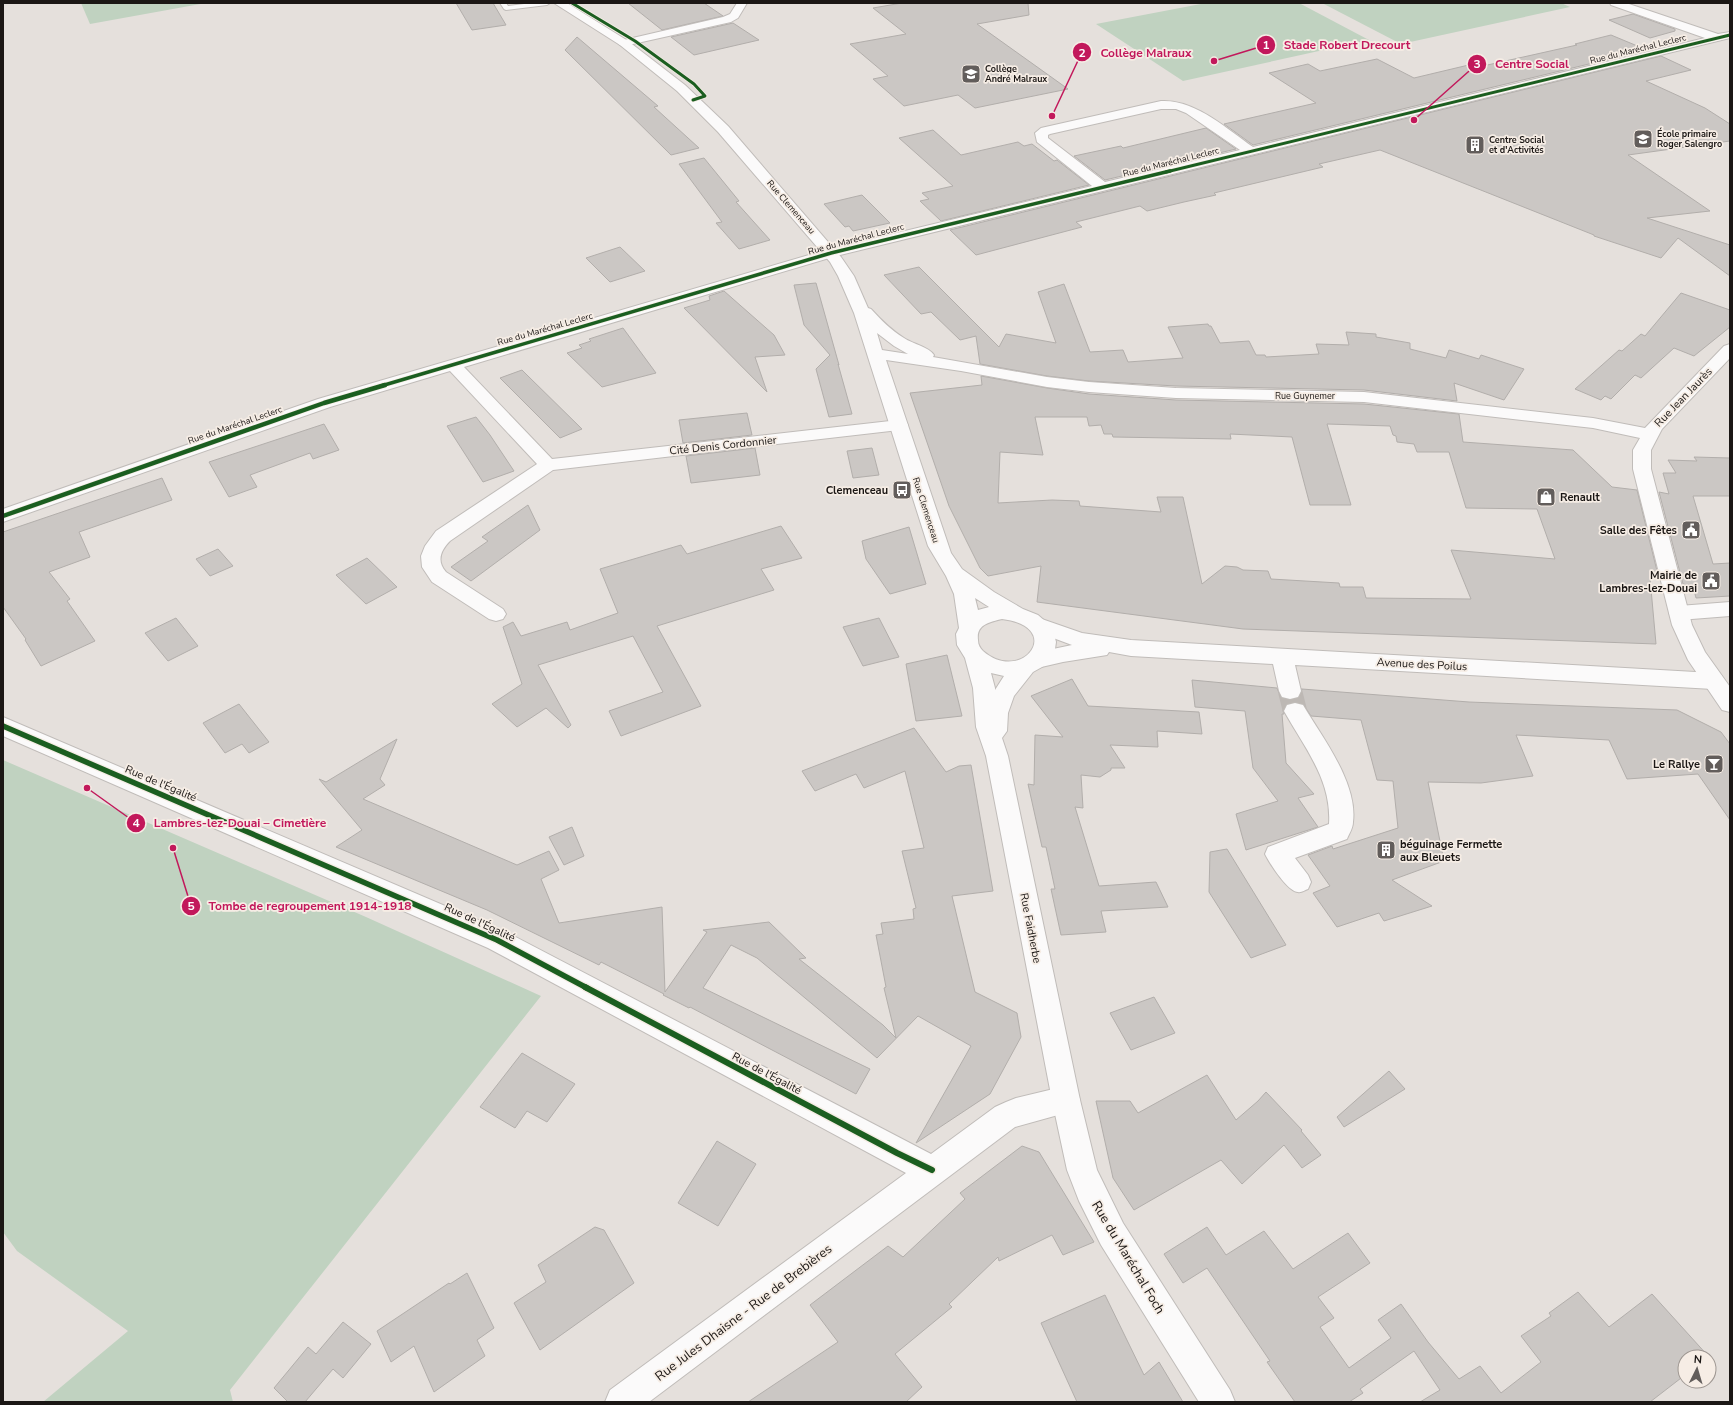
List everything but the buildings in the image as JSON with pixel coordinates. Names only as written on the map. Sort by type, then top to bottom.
[{"type":"street","name":"Rue Clemenceau","points":[[559,3],[624,43],[669,77],[708,114],[831,253],[844,272],[859,305],[876,352],[938,546],[945,560],[956,574],[987,597],[1027,619]]},
{"type":"street","points":[[624,43],[727,20],[734,16],[742,3]]},
{"type":"street","points":[[1615,3],[1724,36]]},
{"type":"street","name":"Rue du Maréchal Leclerc","points":[[3,516],[290,414],[357,392],[831,253],[1724,36]]},
{"type":"street","name":"Rue du Maréchal Leclerc","points":[[1102,187],[1042,139],[1040,135],[1041,133],[1102,118],[1171,104],[1185,108],[1251,151]]},
{"type":"street","name":"Rue Guynemer","points":[[859,305],[884,332],[911,349]]},
{"type":"street","name":"Rue Guynemer","points":[[876,352],[896,347],[911,349],[961,366]]},
{"type":"street","name":"Rue Jean Jaurès","points":[[1729,702],[1713,681],[1691,645],[1679,614],[1642,469],[1642,450],[1649,434],[1661,419],[1730,349]]},
{"type":"street","name":"Rue Guynemer","points":[[876,352],[1047,382],[1110,389],[1183,394],[1352,397],[1403,401],[1593,423],[1649,434]]},
{"type":"street","name":"Rue Guynemer","points":[[886,384],[893,375],[903,369],[935,362]]},
{"type":"street","points":[[453,365],[548,465]]},
{"type":"street","name":"Cité Denis Cordonnier","points":[[496,614],[433,572],[430,562],[431,554],[436,544],[443,536],[548,465],[899,425]]},
{"type":"street","name":"Rue Clemenceau","points":[[956,574],[966,600],[969,627]]},
{"type":"street","points":[[1679,614],[1730,609]]},
{"type":"street","points":[[1002,612],[1027,619],[1044,634],[1045,642],[1044,649],[1031,663],[1015,669],[998,668],[983,663],[969,650],[966,642],[966,635],[969,627],[978,619],[987,615],[1002,612]]},
{"type":"street","name":"Avenue des Poilus","points":[[1027,619],[1080,640],[1131,648],[1713,681]]},
{"type":"street","name":"Avenue des Poilus","points":[[1031,663],[1069,653],[1131,648]]},
{"type":"street","name":"Rue Faidherbe","points":[[975,657],[984,688],[987,727],[997,756]]},
{"type":"street","points":[[1282,657],[1292,701],[1326,762],[1341,806],[1343,817],[1342,826],[1338,832],[1277,854],[1299,882]]},
{"type":"street","name":"Rue Faidherbe","points":[[1031,663],[1010,682],[997,713],[995,725],[997,756],[1066,1100]]},
{"type":"street","name":"Rue de l'Égalité","points":[[3,726],[497,940],[897,1153],[932,1170]]},
{"type":"street","name":"Rue Jules Dhaisne - Rue de Brebières","points":[[622,1402],[1005,1117],[1016,1112],[1066,1100]]},
{"type":"street","name":"Rue du Maréchal Foch","points":[[1066,1100],[1082,1170],[1099,1211],[1218,1402]]},
{"type":"lane","points":[[503,3],[506,8],[547,3]]},
{"type":"green space","points":[[81,3],[206,3],[90,24]]},
{"type":"green space","points":[[1206,3],[1299,3],[1369,40],[1183,81],[1096,24]]},
{"type":"green space","points":[[1322,3],[1561,3],[1570,7],[1401,44]]},
{"type":"green space","points":[[3,760],[366,917],[541,996],[230,1390],[233,1402],[43,1402],[128,1331],[17,1251],[3,1232]]},
{"type":"tunnel","points":[[1290,691],[1295,711]]},
{"type":"cycle path","points":[[572,3],[635,41],[694,84],[705,96],[693,100]]},
{"type":"cycle path","points":[[3,516],[324,403],[831,253],[1730,35]]},
{"type":"cycle path","points":[[3,726],[497,940],[897,1153],[932,1170]]},
{"type":"place","name":"Stade Robert Drecourt","points":[[1214,61]]},
{"type":"place","name":"Collège André Malraux","points":[[971,74]]},
{"type":"place","name":"Collège Malraux","points":[[1052,116]]},
{"type":"place","name":"Centre Social","points":[[1414,120]]},
{"type":"place","name":"École primaire Roger Salengro","points":[[1643,139]]},
{"type":"place","name":"Centre Social et d'Activités","points":[[1475,145]]},
{"type":"place","name":"Clemenceau","points":[[902,490]]},
{"type":"place","name":"Renault","points":[[1546,497]]},
{"type":"place","name":"Salle des Fêtes","points":[[1691,530]]},
{"type":"place","name":"Mairie de Lambres-lez-Douai","points":[[1711,581]]},
{"type":"place","name":"Le Rallye","points":[[1714,764]]},
{"type":"place","name":"Lambres-lez-Douai – Cimetière","points":[[87,788]]},
{"type":"place","name":"Tombe de regroupement 1914-1918","points":[[173,848]]},
{"type":"place","name":"béguinage Fermette aux Bleuets","points":[[1386,850]]}]
